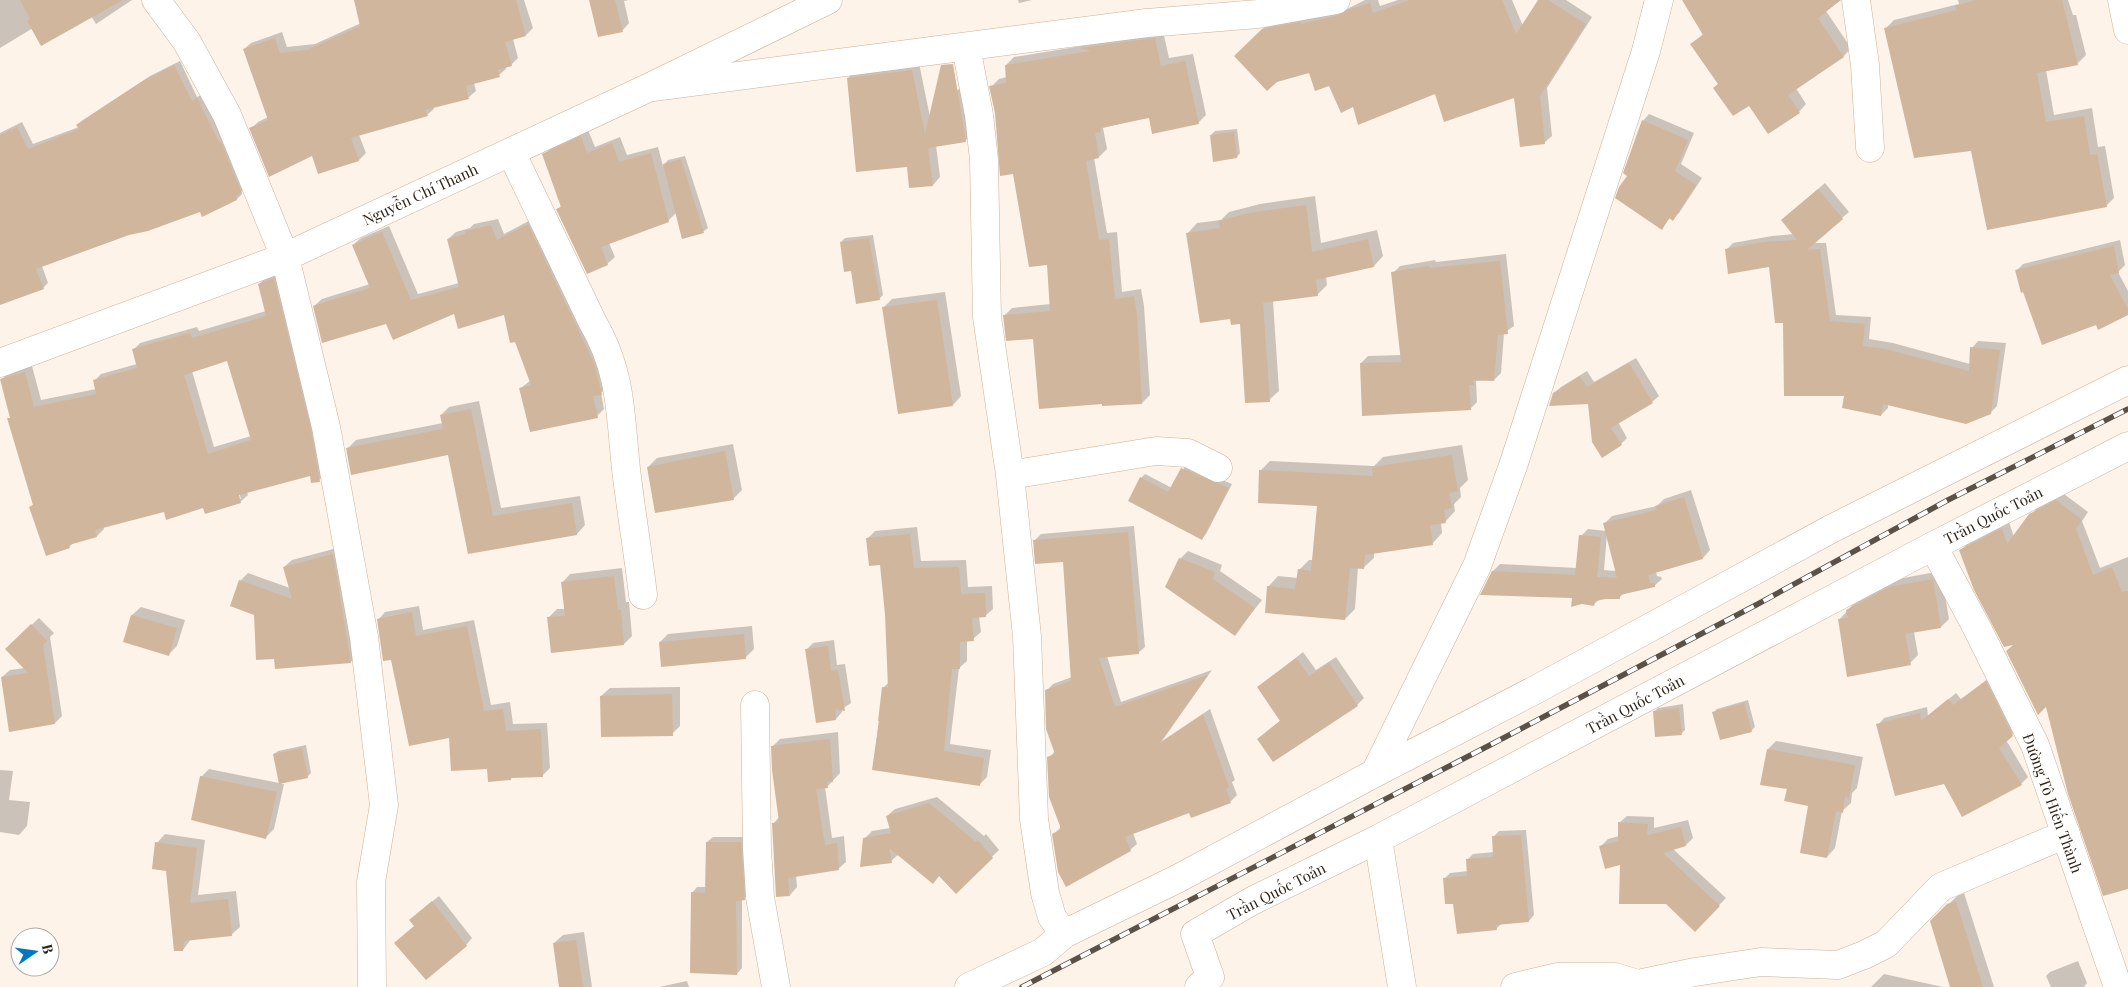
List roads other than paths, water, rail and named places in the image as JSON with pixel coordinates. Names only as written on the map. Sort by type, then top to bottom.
[{"type":"street","points":[[156,0],[187,42],[227,115],[284,257],[328,436],[364,637],[384,805],[371,882],[372,987]]},
{"type":"street","name":"Nguyễn Chí Thanh","points":[[0,363],[284,257],[650,87],[828,0]]},
{"type":"street","points":[[650,87],[1147,23],[1258,14],[1336,0]]},
{"type":"street","points":[[1375,773],[1477,566],[1514,464],[1646,51],[1658,0]]},
{"type":"street","points":[[1856,0],[1865,65],[1870,148]]},
{"type":"street","points":[[2122,0],[2128,30]]},
{"type":"street","points":[[966,47],[979,115],[984,160],[987,317],[1010,474],[1027,636],[1034,819],[1045,893],[1052,917],[1064,934]]},
{"type":"street","points":[[511,152],[592,322],[604,342],[613,370],[622,406],[626,469],[643,595]]},
{"type":"street","points":[[970,987],[1043,952],[1064,934],[1177,879],[1375,773],[1537,690],[1831,529],[2128,380]]},
{"type":"street","name":"Trần Quốc Toản","points":[[1199,987],[1210,977],[1195,934],[1252,901],[1378,839],[1933,546],[2128,446]]},
{"type":"street","points":[[1010,474],[1156,451],[1188,453],[1218,468]]},
{"type":"street","name":"Đường Tô Hiến Thành","points":[[1933,546],[1977,628],[2034,745],[2066,834],[2086,900],[2118,987]]},
{"type":"street","points":[[755,705],[759,878],[776,987]]},
{"type":"street","points":[[1515,987],[1557,977],[1615,977],[1637,986],[1696,972],[1761,962],[1839,976],[1864,955],[1886,944],[1941,887],[2066,834]]},
{"type":"street","points":[[1378,839],[1402,987]]},
{"type":"railway","points":[[1022,987],[1492,744],[1756,605],[1948,500],[2128,409]]}]
